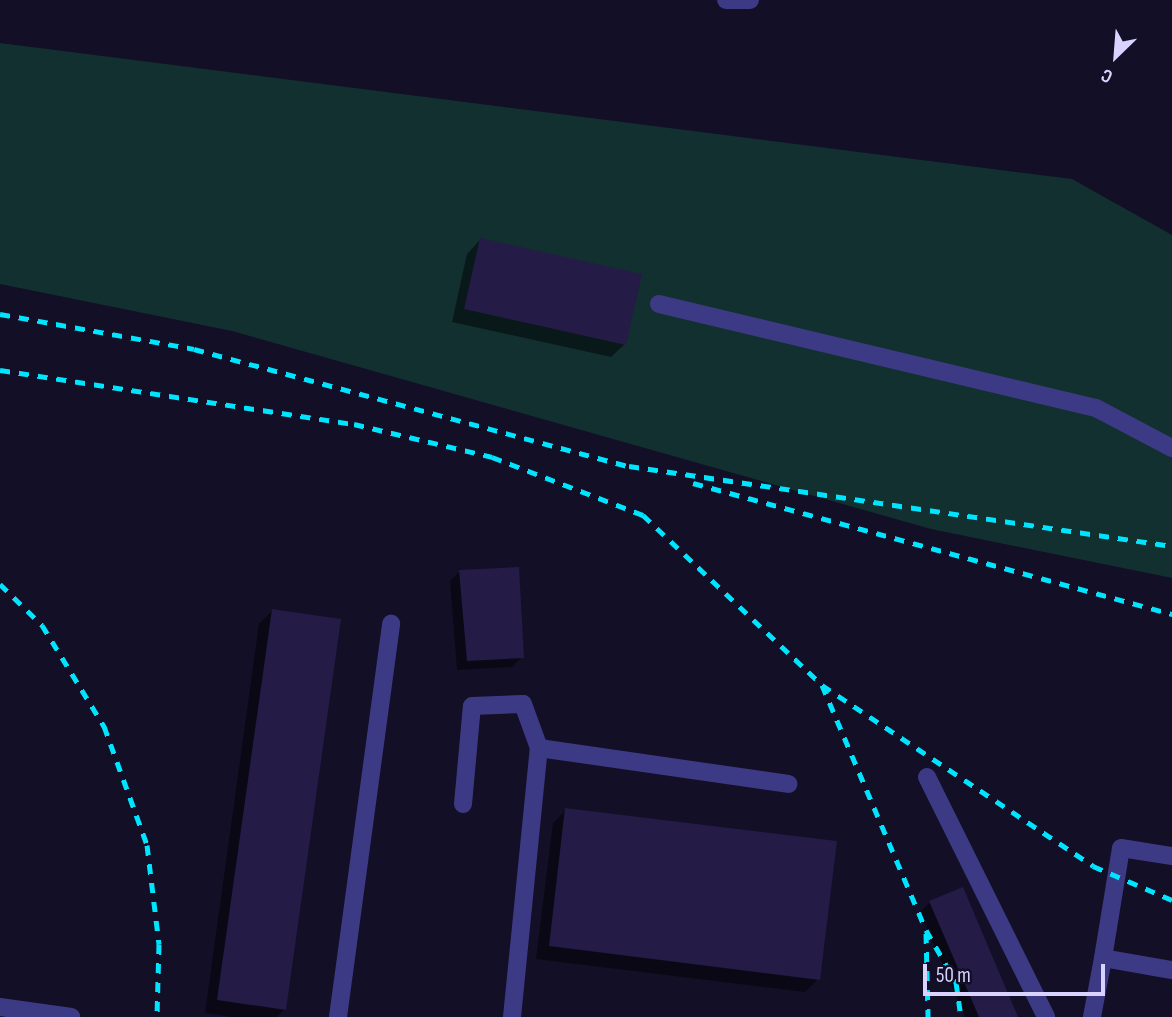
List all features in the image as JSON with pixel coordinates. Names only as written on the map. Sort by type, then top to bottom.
[{"type":"lane","points":[[726,0],[750,0]]},
{"type":"lane","points":[[659,304],[1096,408],[1172,448]]},
{"type":"lane","points":[[338,1017],[391,624]]},
{"type":"lane","points":[[463,804],[472,706],[523,704],[539,748],[512,1017]]},
{"type":"lane","points":[[539,748],[788,784]]},
{"type":"lane","points":[[927,777],[1046,1017]]},
{"type":"lane","points":[[1092,1017],[1121,848],[1172,856]]},
{"type":"lane","points":[[1103,958],[1172,971]]},
{"type":"lane","points":[[0,1007],[71,1017]]},
{"type":"green space","points":[[0,43],[1072,179],[1172,235],[1172,578],[931,529],[232,331],[0,284]]},
{"type":"building","points":[[480,238],[642,274],[626,345],[464,309]]},
{"type":"building","points":[[519,567],[524,658],[467,661],[459,570]]},
{"type":"building","points":[[272,609],[341,619],[286,1010],[217,1000]]},
{"type":"building","points":[[565,808],[837,841],[820,980],[549,946]]},
{"type":"building","points":[[963,887],[1018,1017],[979,1017],[929,901]]},
{"type":"railway","points":[[0,314],[194,349],[629,466],[1172,546]]},
{"type":"railway","points":[[0,370],[354,424],[492,457],[643,515],[822,685],[926,930],[956,982],[961,1017]]},
{"type":"railway","points":[[693,483],[1172,614]]},
{"type":"railway","points":[[0,584],[42,625],[104,726],[147,845],[159,944],[157,1017]]},
{"type":"railway","points":[[822,685],[1093,866],[1172,900]]},
{"type":"railway","points":[[926,933],[928,1017]]}]
